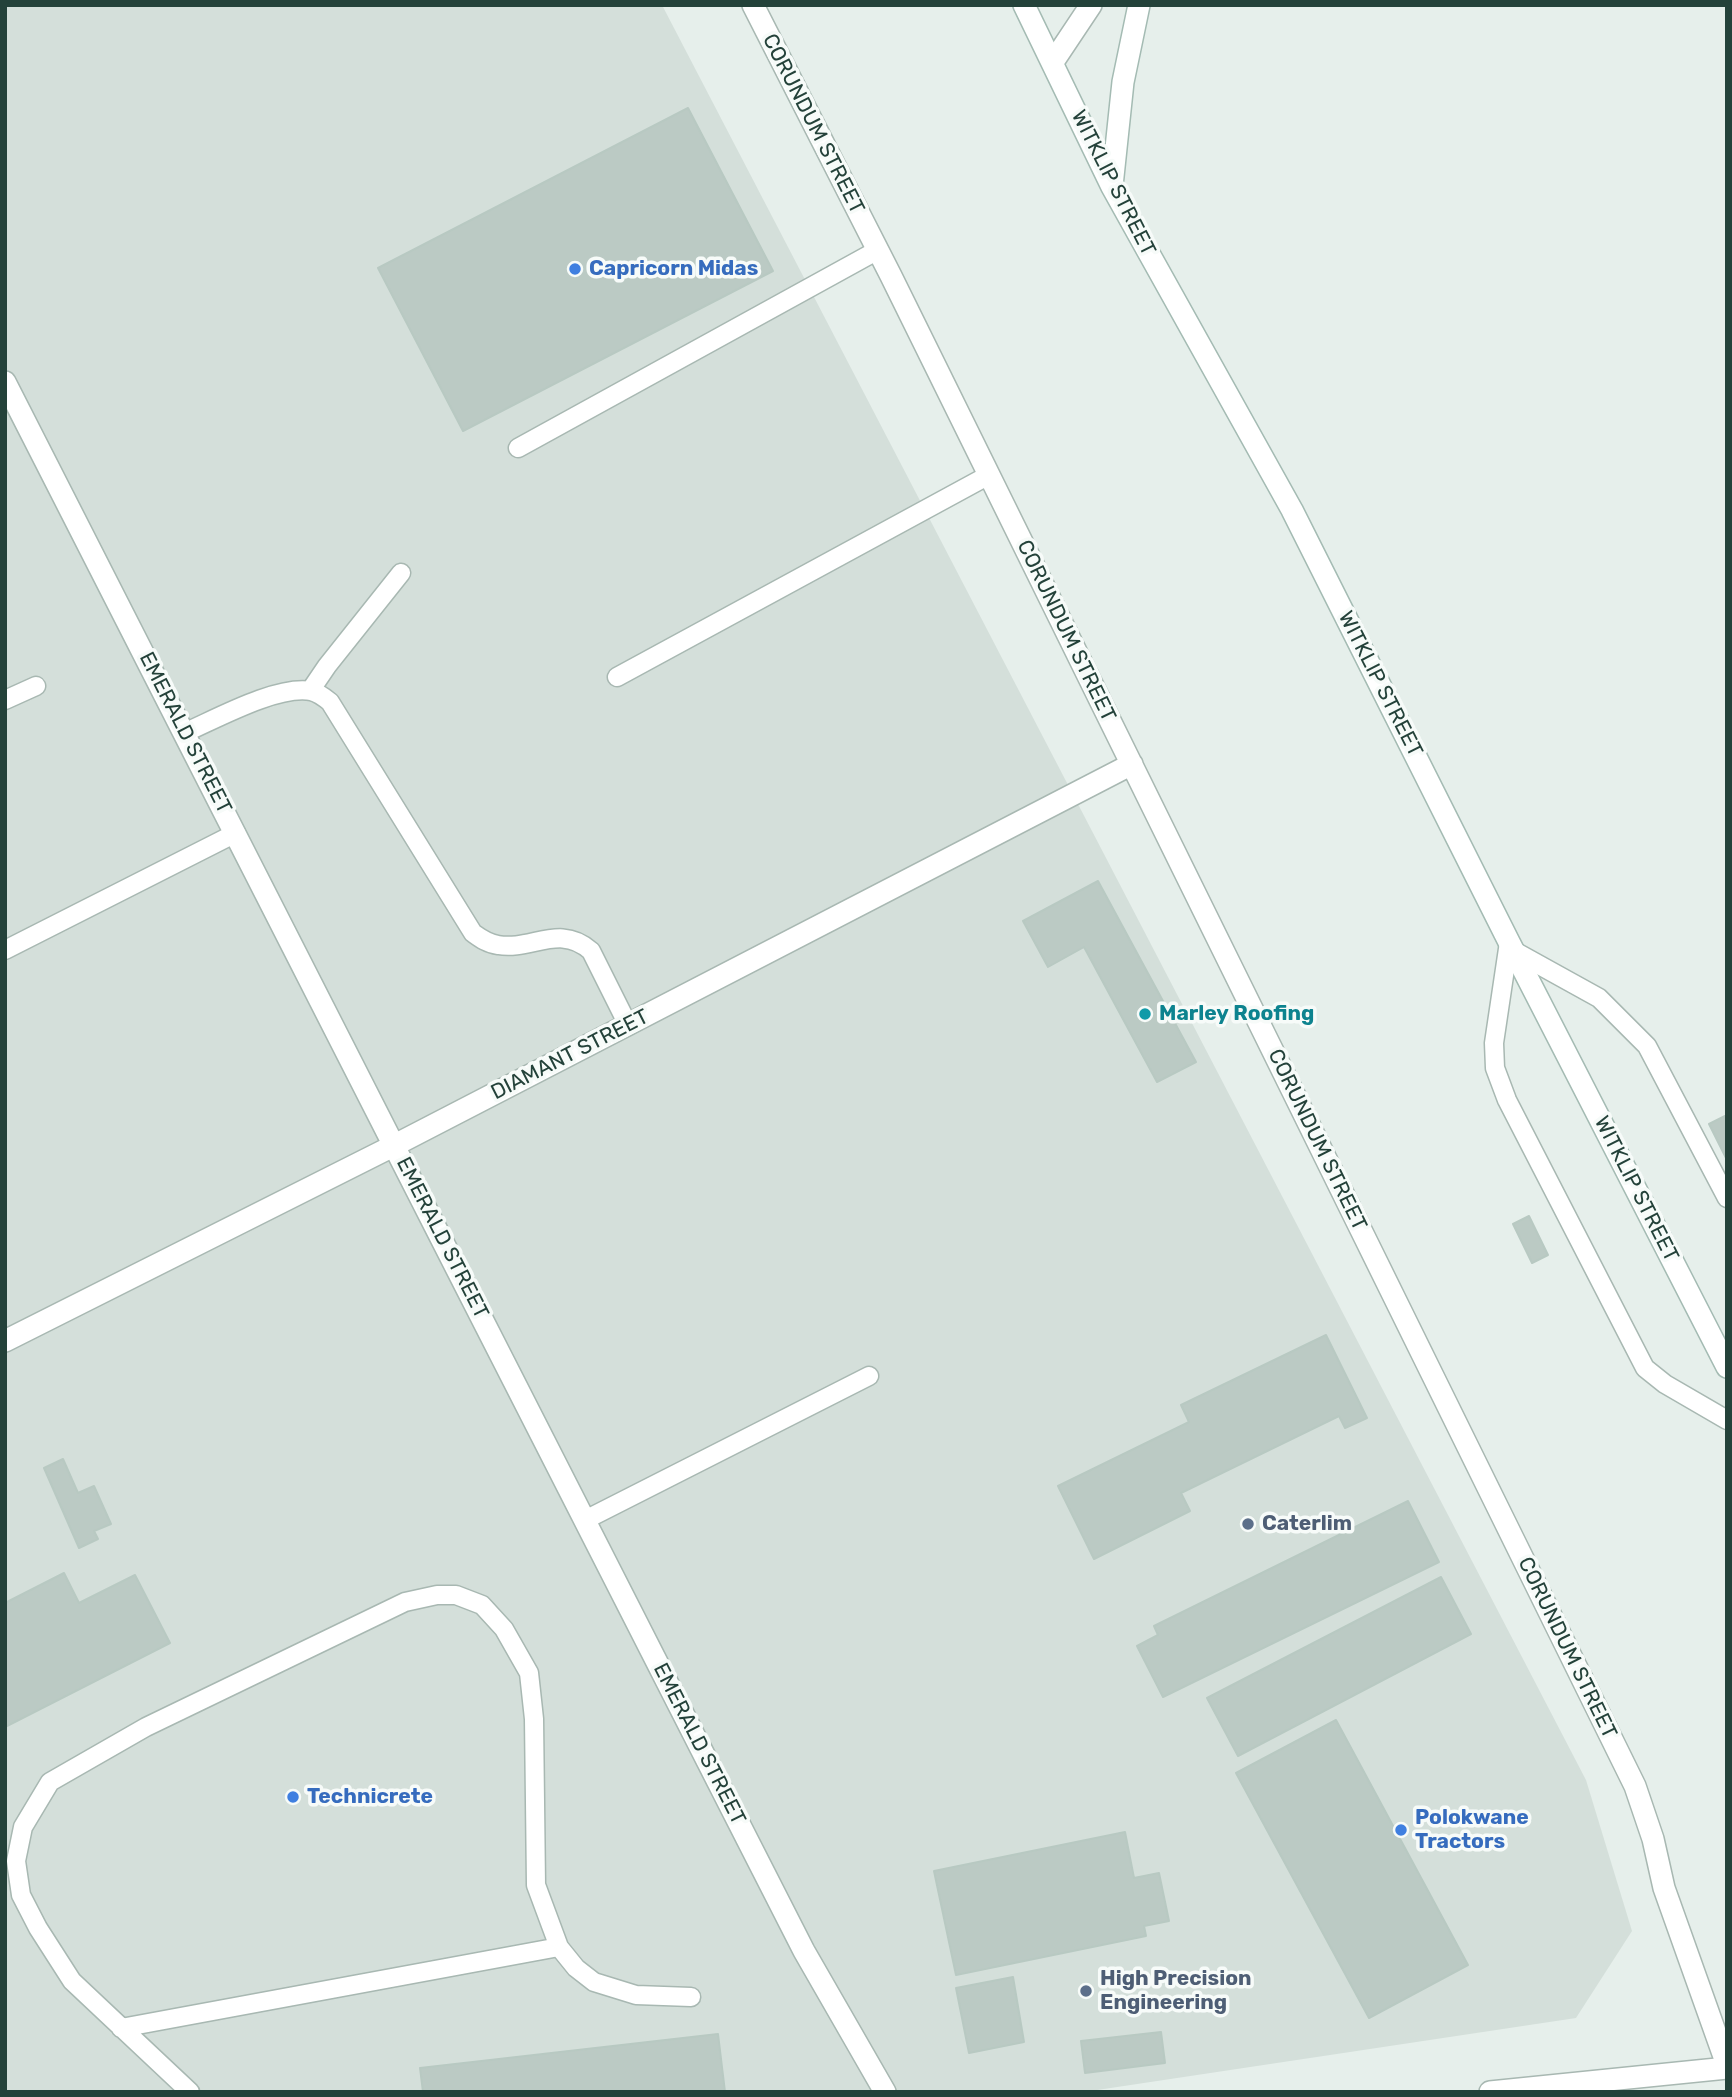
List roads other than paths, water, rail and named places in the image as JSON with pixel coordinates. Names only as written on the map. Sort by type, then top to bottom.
[{"type":"street","name":"CORUNDUM STREET","points":[[753,5],[878,250],[1635,1786],[1653,1839],[1664,1888],[1727,2067]]},
{"type":"street","name":"WITKLIP STREET","points":[[1024,5],[1112,187],[1292,510],[1727,1367]]},
{"type":"street","points":[[1053,62],[1091,5]]},
{"type":"street","points":[[1112,187],[1123,82],[1139,5]]},
{"type":"street","name":"EMERALD STREET","points":[[5,382],[804,1951],[885,2092]]},
{"type":"street","name":"DIAMANT STREET","points":[[5,1341],[395,1145],[1132,764]]},
{"type":"street","points":[[1490,2092],[1727,2067]]},
{"type":"lane","points":[[519,448],[878,250]]},
{"type":"lane","points":[[617,677],[989,475]]},
{"type":"lane","points":[[310,691],[401,573]]},
{"type":"lane","points":[[5,700],[36,686]]},
{"type":"lane","points":[[184,733],[271,696],[292,691],[320,694],[330,702],[473,933],[484,941],[497,945],[511,946],[565,938],[584,945],[591,951],[628,1025]]},
{"type":"lane","points":[[5,950],[236,834]]},
{"type":"lane","points":[[1727,1198],[1647,1046],[1599,998],[1512,946],[1494,1043],[1495,1068],[1507,1100],[1646,1368],[1673,1390],[1727,1420]]},
{"type":"lane","points":[[585,1520],[869,1376]]},
{"type":"lane","points":[[190,2092],[72,1981],[38,1928],[21,1895],[16,1861],[23,1828],[50,1782],[146,1727],[405,1602],[437,1595],[456,1594],[482,1605],[504,1629],[529,1673],[534,1719],[536,1885],[559,1947],[576,1968],[594,1982],[636,1995],[691,1997]]},
{"type":"lane","points":[[121,2028],[559,1947]]},
{"type":"place","name":"Capricorn Midas","points":[[575,269]]},
{"type":"place","name":"Marley Roofing","points":[[1145,1014]]},
{"type":"place","name":"Caterlim","points":[[1248,1524]]},
{"type":"place","name":"Technicrete","points":[[293,1797]]},
{"type":"place","name":"Polokwane Tractors","points":[[1401,1830]]},
{"type":"place","name":"High Precision Engineering","points":[[1086,1991]]}]
